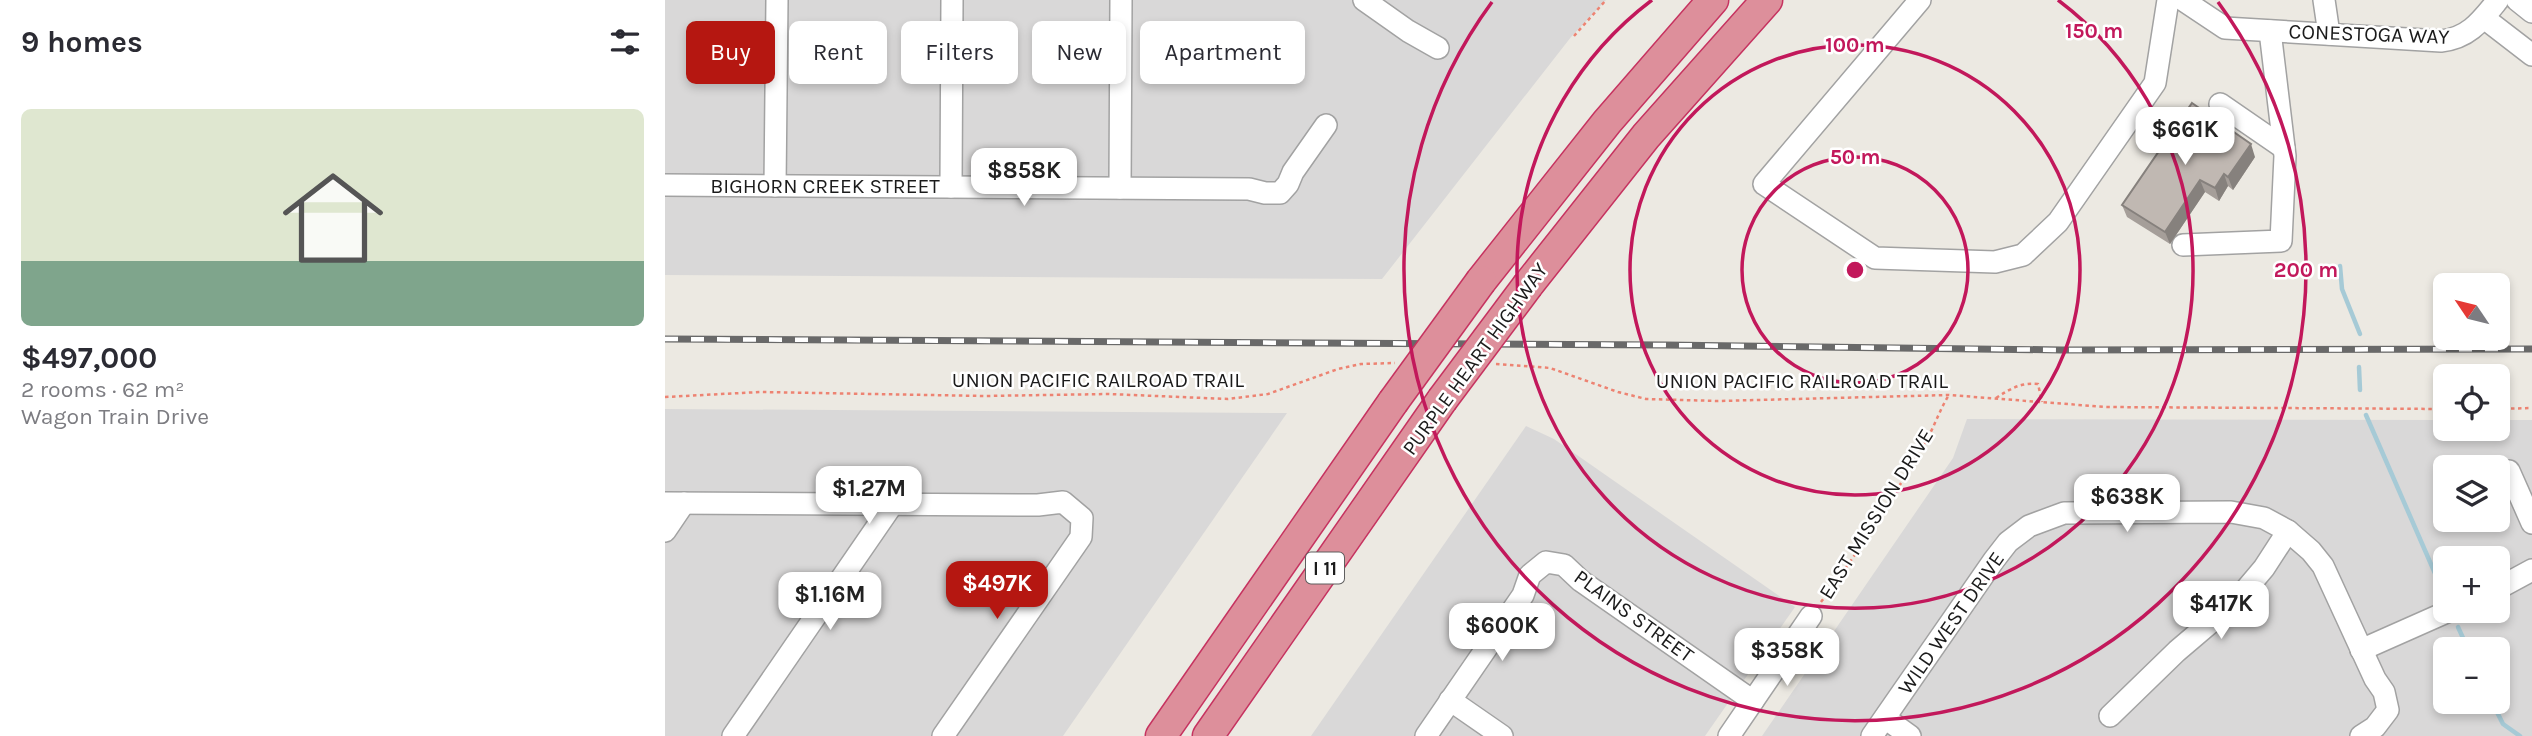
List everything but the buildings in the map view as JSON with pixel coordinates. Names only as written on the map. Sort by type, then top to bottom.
[{"type":"highway","name":"PURPLE HEART HIGHWAY","points":[[1161,736],[1393,402],[1481,281],[1607,122],[1713,0]]},
{"type":"highway","name":"PURPLE HEART HIGHWAY","points":[[1208,736],[1443,400],[1528,285],[1646,136],[1767,0]]},
{"type":"street","points":[[775,186],[776,0]]},
{"type":"street","points":[[951,187],[952,0]]},
{"type":"street","points":[[1120,188],[1121,0]]},
{"type":"street","points":[[1364,0],[1438,48]]},
{"type":"street","points":[[1920,0],[1764,184],[1875,258],[1995,262],[2023,255],[2059,222],[2155,83],[2168,0]]},
{"type":"street","name":"CONESTOGA WAY","points":[[2183,0],[2225,28],[2441,41],[2455,39],[2476,27],[2498,0]]},
{"type":"street","points":[[2324,0],[2329,34]]},
{"type":"street","points":[[2517,0],[2532,12]]},
{"type":"street","points":[[2484,18],[2532,55]]},
{"type":"street","points":[[2183,245],[2281,241],[2284,148],[2270,31]]},
{"type":"street","points":[[2220,104],[2284,148]]},
{"type":"street","name":"BIGHORN CREEK STREET","points":[[665,185],[1249,189],[1280,193],[1326,125]]},
{"type":"street","points":[[2510,473],[2532,523]]},
{"type":"street","points":[[665,531],[675,503],[1038,505],[1063,502],[1082,518],[1081,537],[943,736]]},
{"type":"street","points":[[733,736],[892,505]]},
{"type":"street","name":"WILD WEST DRIVE","points":[[1879,727],[1994,559],[2018,533],[2064,513],[2231,512],[2264,518],[2288,531],[2311,551],[2322,566],[2375,679],[2384,692],[2388,710],[2375,727],[2361,736]]},
{"type":"street","points":[[2111,716],[2177,651],[2237,600],[2264,568],[2288,531]]},
{"type":"street","name":"PLAINS STREET","points":[[1450,700],[1523,594],[1530,575],[1546,562],[1563,565],[1581,581],[1753,701]]},
{"type":"street","points":[[2510,582],[2532,570]]},
{"type":"street","name":"EAST MISSION DRIVE","points":[[1729,736],[1811,616]]},
{"type":"street","points":[[2361,650],[2433,618]]},
{"type":"street","points":[[1426,736],[1450,700],[1502,736]]},
{"type":"street","points":[[1879,727],[1910,736]]},
{"type":"path","points":[[1574,36],[1607,0]]},
{"type":"path","name":"UNION PACIFIC RAILROAD TRAIL","points":[[665,397],[760,391],[984,397],[1109,394],[1228,399],[1268,394],[1338,369],[1361,364],[1398,363]]},
{"type":"path","name":"UNION PACIFIC RAILROAD TRAIL","points":[[1489,364],[1549,368],[1646,398],[1718,401],[1949,395],[2106,407],[2433,409]]},
{"type":"path","points":[[1995,398],[2008,390],[2030,383],[2038,384],[2042,401]]},
{"type":"path","name":"EAST MISSION DRIVE","points":[[1811,616],[1866,539],[1930,435],[1938,413],[1949,395]]},
{"type":"path","points":[[2510,409],[2532,408]]},
{"type":"shaded area","points":[[665,0],[1606,0],[1571,37],[1382,279],[665,275]]},
{"type":"shaded area","points":[[665,409],[1287,413],[1063,736],[665,736]]},
{"type":"shaded area","points":[[1967,419],[2433,420],[2433,441],[2510,441],[2510,420],[2532,420],[2532,736],[1762,736],[1953,458]]},
{"type":"shaded area","points":[[1526,426],[1554,439],[1795,607],[1705,736],[1311,736]]},
{"type":"waterway","points":[[2340,266],[2342,289],[2360,334]]},
{"type":"waterway","points":[[2359,367],[2360,390]]},
{"type":"waterway","points":[[2366,415],[2433,569]]},
{"type":"waterway","points":[[2458,627],[2463,637]]},
{"type":"waterway","points":[[2498,714],[2503,724],[2520,736]]},
{"type":"railway","points":[[665,339],[2062,350],[2532,349]]}]
